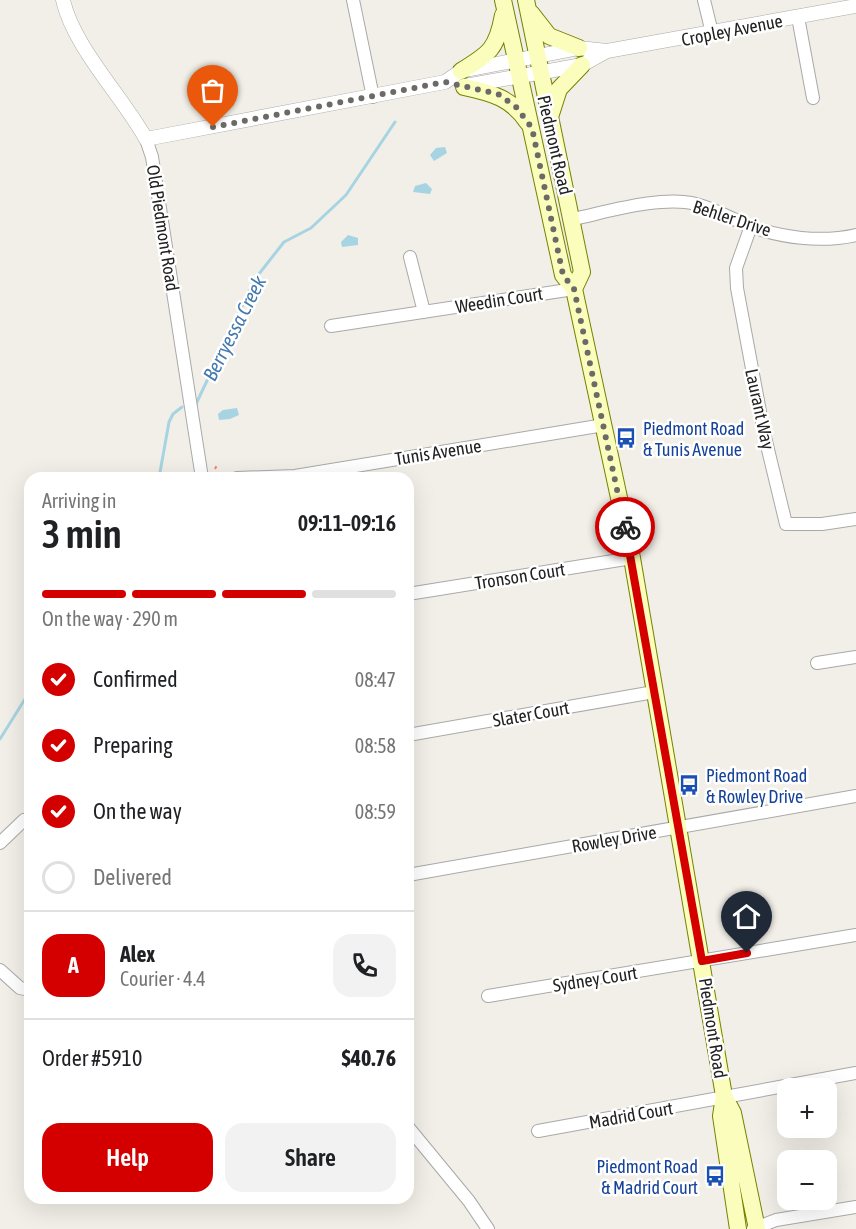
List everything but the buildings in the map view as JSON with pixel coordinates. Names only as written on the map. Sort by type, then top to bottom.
[{"type":"main road","points":[[504,4],[500,37],[489,54],[462,79],[508,100],[532,128]]},
{"type":"main road","name":"Piedmont Road","points":[[504,4],[563,275],[574,289],[632,558],[724,1096],[721,1116],[738,1229]]},
{"type":"main road","points":[[526,4],[541,30],[580,57],[559,89],[549,121]]},
{"type":"main road","name":"Piedmont Road","points":[[526,4],[549,121],[573,219],[582,272],[574,289]]},
{"type":"main road","name":"Piedmont Road","points":[[724,1096],[733,1113],[756,1229]]},
{"type":"street","name":"Old Piedmont Road","points":[[63,0],[66,15],[146,139],[152,157],[201,472]]},
{"type":"street","points":[[353,0],[373,97]]},
{"type":"street","points":[[704,0],[712,33]]},
{"type":"street","name":"Cropley Avenue","points":[[146,139],[856,6]]},
{"type":"street","points":[[798,17],[813,98]]},
{"type":"street","name":"Behler Drive","points":[[573,219],[658,203],[694,203],[751,226],[792,236],[822,240],[856,235]]},
{"type":"street","name":"Laurant Way","points":[[751,226],[736,268],[737,288],[764,433],[786,524],[822,524],[856,519]]},
{"type":"street","points":[[410,257],[424,312]]},
{"type":"street","name":"Weedin Court","points":[[331,326],[574,289]]},
{"type":"street","name":"Tunis Avenue","points":[[319,472],[604,425]]},
{"type":"street","name":"Tronson Court","points":[[414,593],[632,558]]},
{"type":"street","points":[[817,663],[856,657]]},
{"type":"street","name":"Slater Court","points":[[414,734],[654,692]]},
{"type":"street","name":"Rowley Drive","points":[[414,874],[856,796]]},
{"type":"street","points":[[0,843],[24,820]]},
{"type":"street","name":"Sydney Court","points":[[488,996],[856,935]]},
{"type":"street","points":[[0,970],[20,988],[24,989]]},
{"type":"street","name":"Madrid Court","points":[[538,1131],[856,1073]]},
{"type":"street","points":[[414,1134],[469,1201],[488,1229]]},
{"type":"street","points":[[756,1229],[776,1220],[856,1207]]},
{"type":"water","points":[[445,147],[447,153],[434,161],[430,155],[436,148]]},
{"type":"water","points":[[426,183],[432,189],[430,194],[413,192],[415,186]]},
{"type":"water","points":[[348,235],[358,238],[358,245],[342,247],[341,242]]},
{"type":"water","points":[[237,408],[239,415],[219,420],[218,414],[223,410]]},
{"type":"waterway","name":"Berryessa Creek","points":[[196,404],[255,279],[284,242],[311,228],[346,195],[395,122]]},
{"type":"waterway","name":"Berryessa Creek","points":[[160,472],[169,422],[173,414],[182,407]]},
{"type":"waterway","name":"Berryessa Creek","points":[[0,739],[24,701]]},
{"type":"way so far","points":[[213,127],[336,105],[445,82],[498,94],[516,107],[532,128],[563,275],[574,289],[625,527]]},
{"type":"place","name":"Piedmont Road & Tunis Avenue","points":[[626,438]]},
{"type":"place","name":"Piedmont Road & Rowley Drive","points":[[689,785]]},
{"type":"place","name":"Piedmont Road & Madrid Court","points":[[715,1176]]},
{"type":"route","points":[[625,527],[702,961],[747,953]]}]
